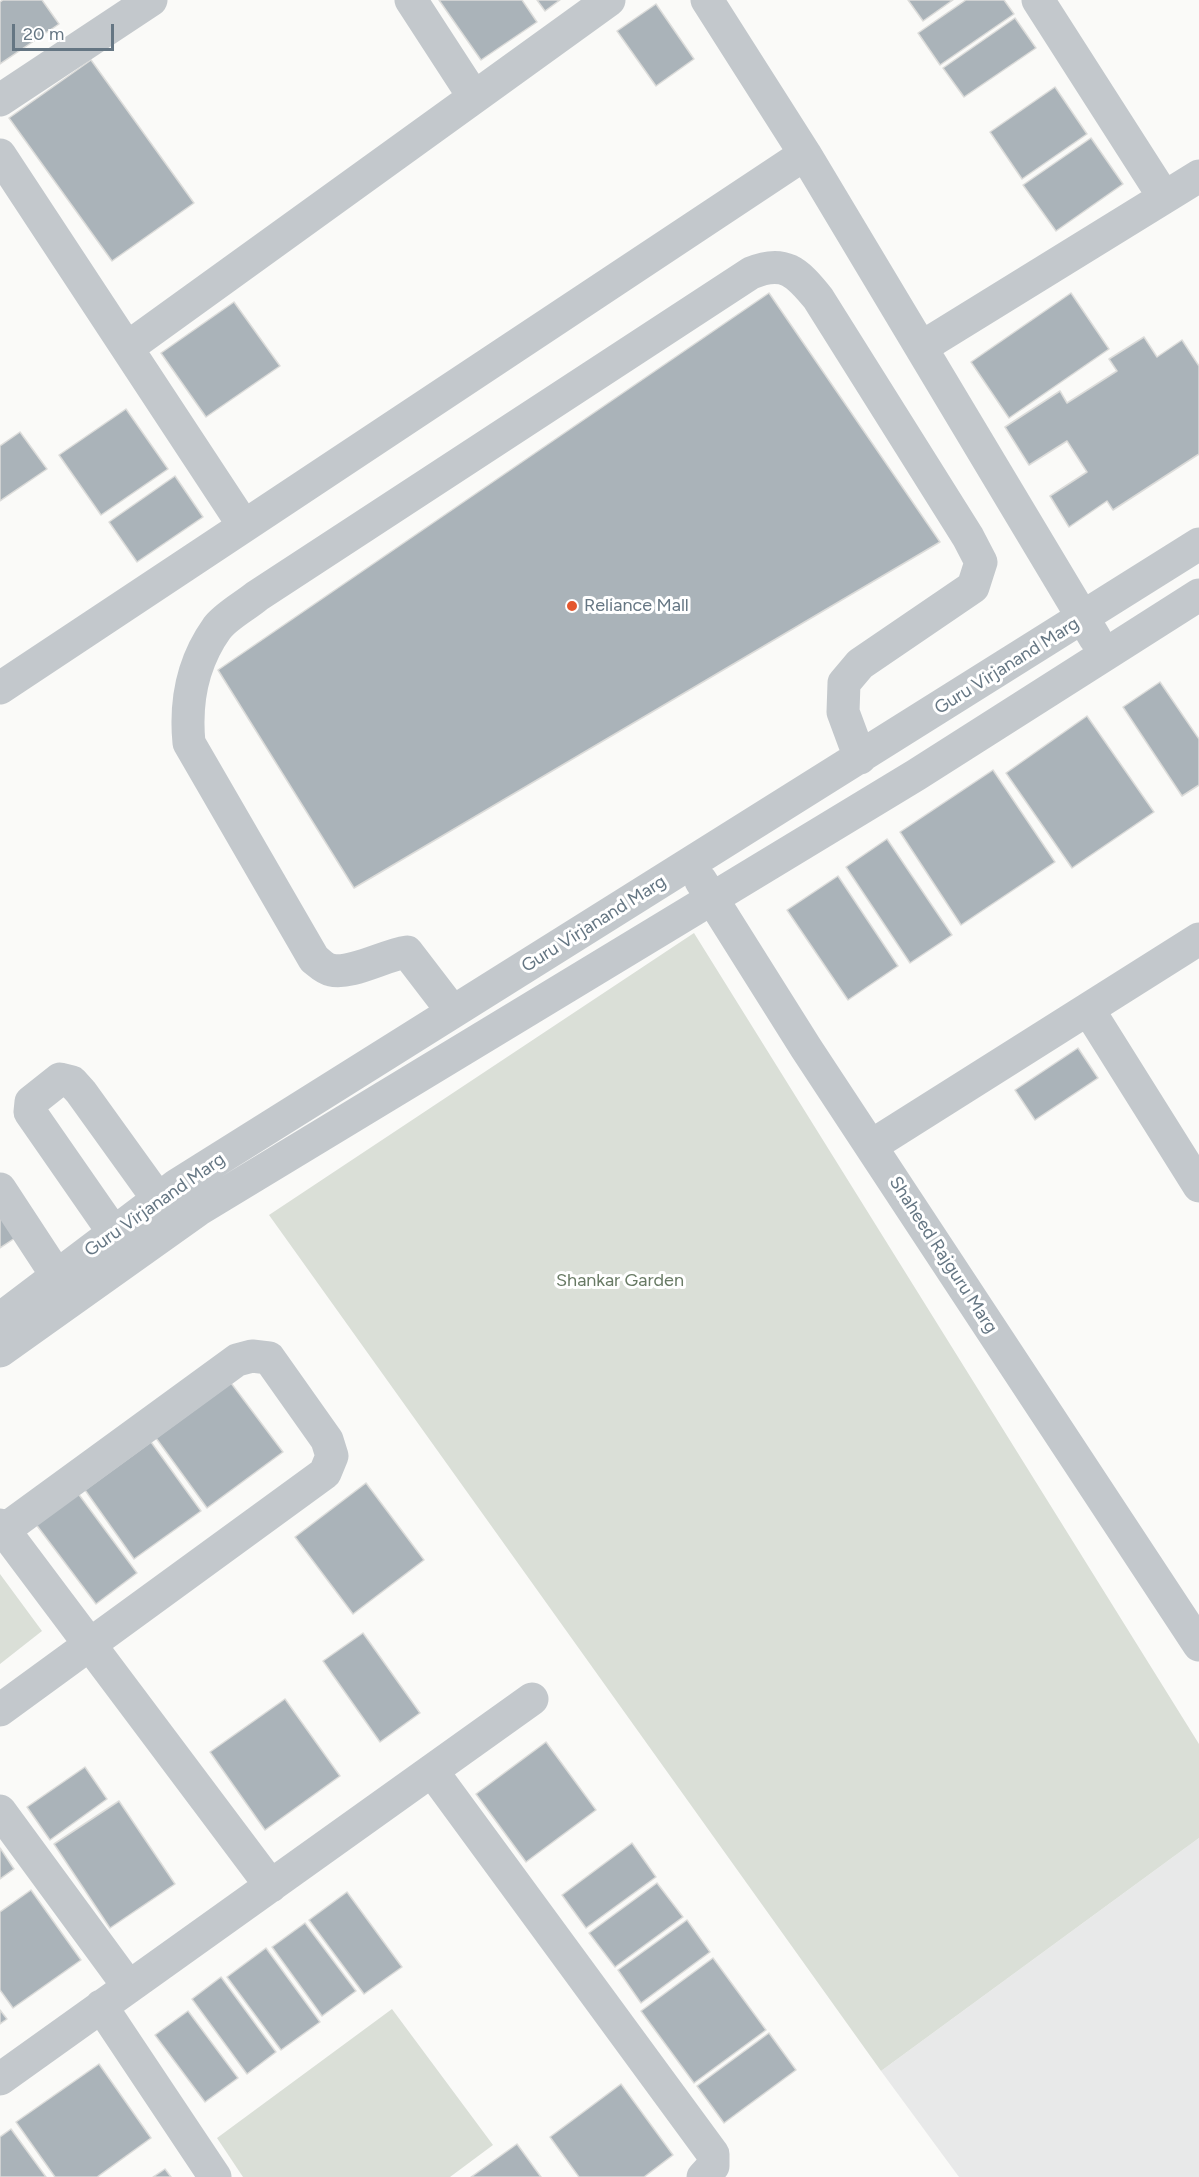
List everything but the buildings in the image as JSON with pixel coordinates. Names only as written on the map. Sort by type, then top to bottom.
[{"type":"street","points":[[0,100],[151,0]]},
{"type":"street","points":[[411,0],[474,97]]},
{"type":"street","points":[[127,348],[609,0]]},
{"type":"street","points":[[707,0],[805,153],[1106,654]]},
{"type":"street","points":[[1038,0],[1164,198]]},
{"type":"street","points":[[0,687],[805,153]]},
{"type":"street","points":[[0,155],[244,526]]},
{"type":"street","points":[[922,347],[1199,176]]},
{"type":"street","points":[[453,1012],[407,952],[343,971],[329,970],[314,959],[189,743],[186,712],[193,675],[218,627],[257,596],[751,273],[765,267],[785,267],[802,279],[818,298],[968,537],[981,562],[973,587],[860,664],[844,683],[843,711],[860,758]]},
{"type":"street","name":"Guru Virjanand Marg","points":[[0,1319],[158,1199],[1199,544]]},
{"type":"street","name":"Guru Virjanand Marg","points":[[0,1351],[198,1210],[916,776],[1199,595]]},
{"type":"street","name":"Shaheed Rajguru Marg","points":[[691,864],[871,1146],[1199,1645]]},
{"type":"street","points":[[871,1146],[1199,939]]},
{"type":"street","points":[[1088,1010],[1199,1186]]},
{"type":"street","points":[[114,1233],[30,1112],[31,1101],[60,1079],[72,1082],[158,1199]]},
{"type":"street","points":[[0,1188],[57,1276]]},
{"type":"street","points":[[0,1710],[90,1645],[325,1473],[332,1456],[327,1440],[268,1358],[252,1356],[237,1360],[2,1528],[90,1645],[271,1886]]},
{"type":"street","points":[[0,2079],[532,1700]]},
{"type":"street","points":[[432,1771],[713,2154],[713,2166],[703,2177]]},
{"type":"street","points":[[0,1811],[129,1987]]},
{"type":"street","points":[[101,2006],[216,2177]]},
{"type":"shaded area","points":[[1199,1838],[1199,2177],[959,2177],[881,2071]]},
{"type":"green space","name":"Shankar Garden","points":[[694,933],[1199,1744],[1199,1838],[881,2071],[269,1215]]},
{"type":"green space","points":[[0,1574],[42,1631],[0,1664]]},
{"type":"green space","points":[[392,2009],[493,2145],[450,2177],[243,2177],[217,2138]]},
{"type":"place","name":"Reliance Mall","points":[[572,606]]}]
